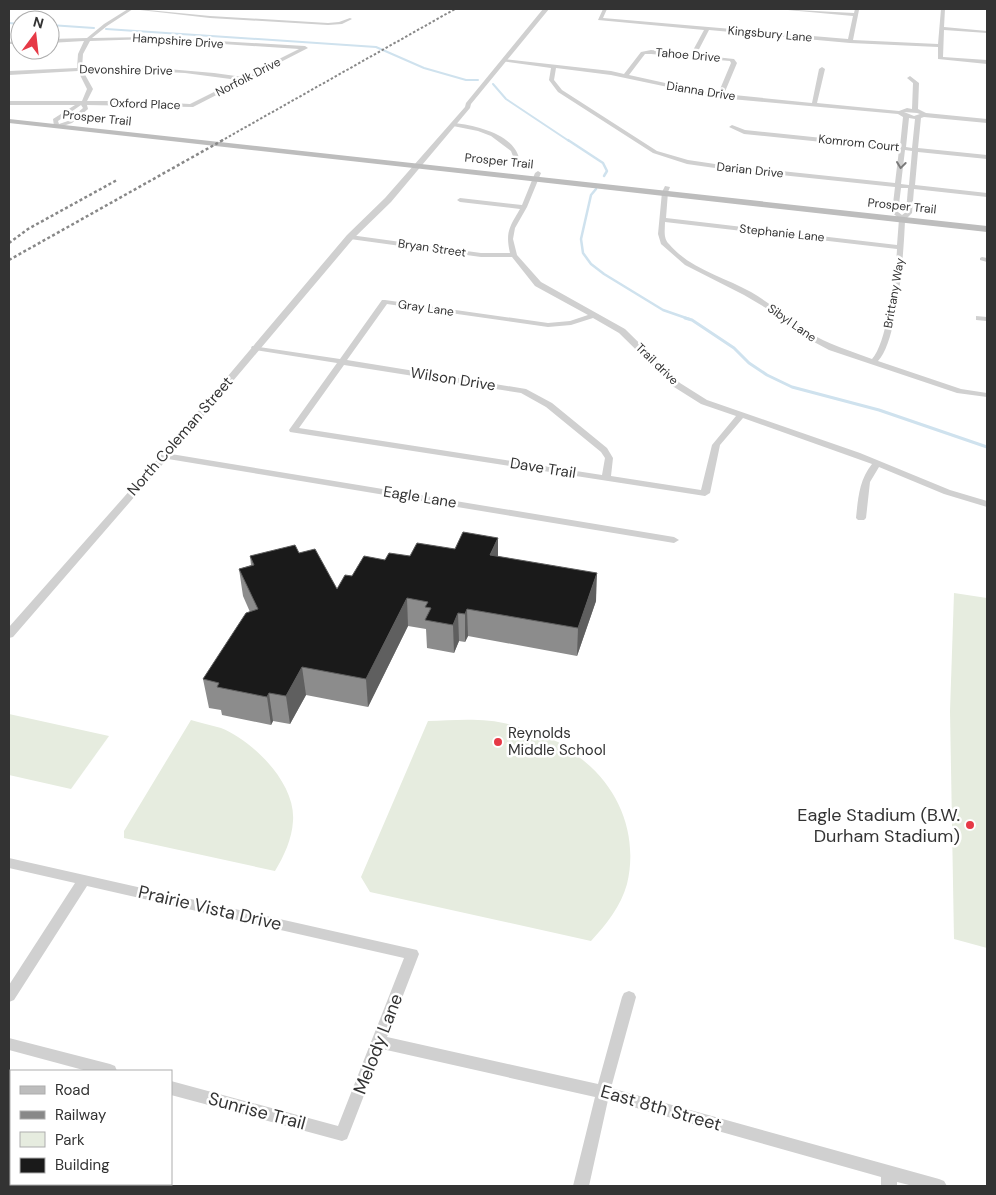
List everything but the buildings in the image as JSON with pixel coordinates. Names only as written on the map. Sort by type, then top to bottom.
[{"type":"main road","name":"Prosper Trail","points":[[9,116],[56,123],[666,190],[906,216],[987,222]]},
{"type":"main road","name":"Prosper Trail","points":[[9,121],[70,122],[418,163]]},
{"type":"main road","name":"Prosper Trail","points":[[666,190],[895,212],[906,216],[987,229]]},
{"type":"street","points":[[70,122],[86,108],[84,103],[90,89],[80,69],[81,53],[90,38],[103,26],[131,9]]},
{"type":"street","points":[[140,9],[210,17],[328,24],[340,23],[350,19]]},
{"type":"street","name":"North Coleman Street","points":[[9,634],[165,456],[350,237],[388,200],[458,112],[468,104],[504,62],[546,9]]},
{"type":"street","name":"Kingsbury Lane","points":[[605,9],[600,19],[850,41],[941,46]]},
{"type":"street","points":[[779,9],[856,12],[850,41]]},
{"type":"street","points":[[943,9],[940,58],[987,62]]},
{"type":"street","points":[[210,17],[216,13]]},
{"type":"street","points":[[942,28],[987,32]]},
{"type":"street","points":[[692,56],[707,29]]},
{"type":"street","name":"Hampshire Drive","points":[[60,40],[90,38],[158,38],[305,48]]},
{"type":"street","name":"Norfolk Drive","points":[[192,106],[305,48]]},
{"type":"street","name":"Tahoe Drive","points":[[626,76],[643,53],[732,60],[734,62],[720,96]]},
{"type":"street","name":"Dianna Drive","points":[[504,62],[597,70],[688,91],[720,96],[921,116]]},
{"type":"street","name":"Darian Drive","points":[[554,66],[550,73],[551,78],[560,91],[646,147],[665,156],[715,166],[987,195]]},
{"type":"street","name":"Devonshire Drive","points":[[9,73],[80,69],[167,70],[244,79]]},
{"type":"street","points":[[814,104],[822,69]]},
{"type":"street","points":[[910,78],[916,83],[915,110]]},
{"type":"street","name":"Oxford Place","points":[[9,103],[134,103],[192,106]]},
{"type":"street","points":[[56,123],[71,108],[84,103]]},
{"type":"street","name":"North Coleman Street","points":[[418,163],[455,125],[468,107],[468,104]]},
{"type":"street","points":[[895,212],[904,148],[904,110],[915,110],[921,116],[987,121]]},
{"type":"street","name":"Brittany Way","points":[[873,362],[880,355],[884,346],[893,304],[912,187],[915,149],[921,116]]},
{"type":"street","points":[[455,125],[477,128],[491,133],[514,150],[516,158]]},
{"type":"street","name":"Komrom Court","points":[[732,127],[744,132],[987,157]]},
{"type":"street","points":[[514,255],[510,239],[512,228],[524,207],[537,175]]},
{"type":"street","name":"Sibyl Lane","points":[[666,190],[661,234],[664,244],[688,264],[747,293],[817,341],[832,348],[922,376],[960,391],[987,395]]},
{"type":"street","points":[[460,200],[524,207]]},
{"type":"street","name":"Stephanie Lane","points":[[662,220],[901,247]]},
{"type":"street","name":"Bryan Street","points":[[350,237],[481,255],[514,255]]},
{"type":"street","name":"Trail drive","points":[[514,255],[538,284],[622,332],[637,344],[677,385],[704,402],[877,464],[947,492],[987,504]]},
{"type":"street","name":"Gray Lane","points":[[293,430],[385,302],[548,325],[571,323],[592,316]]},
{"type":"street","points":[[978,318],[987,320]]},
{"type":"street","name":"Wilson Drive","points":[[255,348],[523,391],[537,397],[604,450],[609,458],[606,478]]},
{"type":"street","name":"Dave Trail","points":[[293,430],[705,492],[716,445],[741,415]]},
{"type":"street","name":"Eagle Lane","points":[[165,456],[674,540]]},
{"type":"street","points":[[861,518],[865,481],[869,472],[877,464]]},
{"type":"street","name":"Prairie Vista Drive","points":[[9,863],[412,954]]},
{"type":"street","points":[[9,996],[84,880]]},
{"type":"street","name":"Melody Lane","points":[[342,1134],[412,954]]},
{"type":"street","points":[[581,1186],[603,1092],[629,997]]},
{"type":"street","name":"East 8th Street","points":[[379,1042],[603,1092],[889,1179],[939,1186]]},
{"type":"street","points":[[9,1044],[106,1070]]},
{"type":"street","name":"Sunrise Trail","points":[[172,1088],[342,1134]]},
{"type":"green space","name":"Eagle Stadium (B.W. Durham Stadium)","points":[[954,593],[987,598],[987,948],[954,939],[950,711]]},
{"type":"green space","points":[[9,714],[109,736],[71,789],[9,775]]},
{"type":"green space","points":[[191,720],[221,728],[246,743],[270,765],[288,792],[293,821],[291,834],[275,871],[124,838],[124,831]]},
{"type":"green space","points":[[483,720],[515,726],[558,742],[591,767],[603,780],[614,795],[622,812],[630,847],[630,865],[627,884],[621,900],[607,922],[591,941],[370,892],[361,877],[428,721]]},
{"type":"waterway","points":[[60,26],[94,28]]},
{"type":"waterway","points":[[106,29],[376,47],[424,68],[466,80],[478,80]]},
{"type":"waterway","points":[[493,84],[506,99],[569,141]]},
{"type":"waterway","points":[[568,140],[603,163],[607,171],[604,176]]},
{"type":"waterway","points":[[596,189],[591,195],[581,239],[583,253],[591,264],[604,274],[663,310],[689,319]]},
{"type":"waterway","points":[[685,318],[692,320],[734,348],[749,363],[767,375],[792,387],[879,410],[987,447]]},
{"type":"railway","points":[[221,141],[455,9]]},
{"type":"railway","points":[[9,260],[223,140]]},
{"type":"railway","points":[[9,243],[28,229],[117,180]]},
{"type":"place","name":"Reynolds Middle School","points":[[498,742]]},
{"type":"place","name":"Eagle Stadium (B.W. Durham Stadium)","points":[[970,825]]}]
